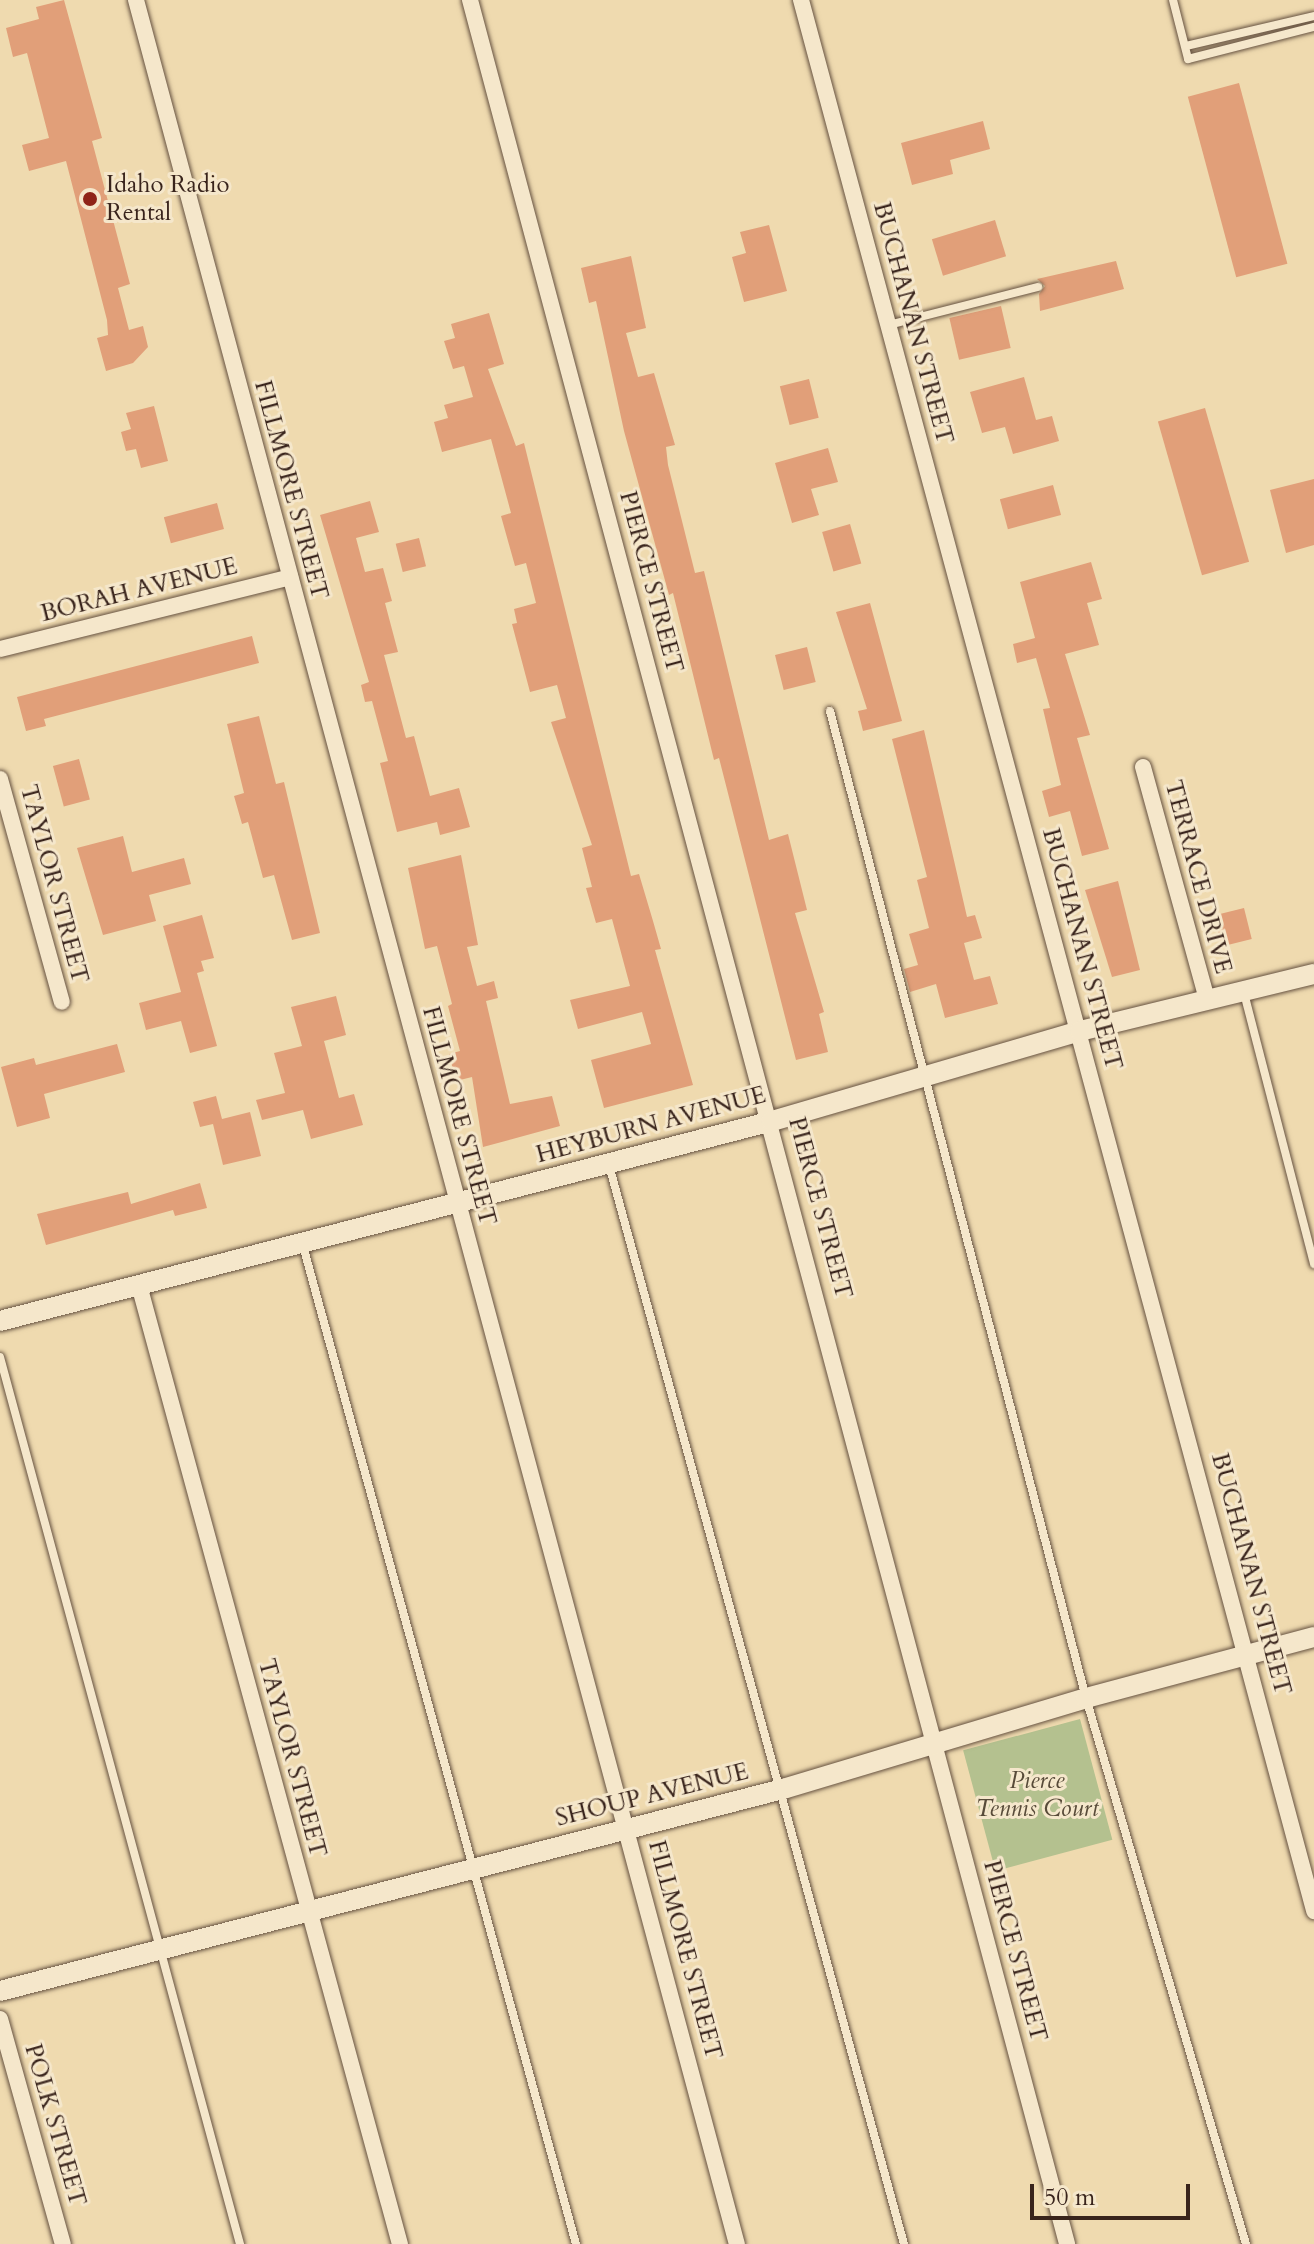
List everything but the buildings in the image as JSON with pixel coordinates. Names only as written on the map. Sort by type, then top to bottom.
[{"type":"street","name":"FILLMORE STREET","points":[[136,0],[628,1827],[737,2244]]},
{"type":"street","name":"PIERCE STREET","points":[[470,0],[772,1121],[1067,2244]]},
{"type":"street","name":"BUCHANAN STREET","points":[[801,0],[1248,1654],[1314,1911]]},
{"type":"street","name":"BORAH AVENUE","points":[[0,649],[290,577]]},
{"type":"street","name":"TERRACE DRIVE","points":[[1143,767],[1207,999]]},
{"type":"street","name":"TAYLOR STREET","points":[[0,779],[62,1002]]},
{"type":"street","name":"HEYBURN AVENUE","points":[[0,1321],[457,1201],[609,1165],[1080,1031],[1314,974]]},
{"type":"street","name":"TAYLOR STREET","points":[[139,1285],[400,2244]]},
{"type":"street","name":"SHOUP AVENUE","points":[[0,1991],[308,1908],[783,1789],[1086,1698],[1314,1637]]},
{"type":"street","name":"POLK STREET","points":[[0,2019],[63,2244]]},
{"type":"lane","points":[[1173,0],[1188,59],[1314,27]]},
{"type":"lane","points":[[1186,46],[1314,16]]},
{"type":"lane","points":[[889,325],[1038,287]]},
{"type":"lane","points":[[830,711],[1086,1698],[1246,2244]]},
{"type":"lane","points":[[1243,990],[1314,1264]]},
{"type":"lane","points":[[609,1165],[783,1789],[904,2244]]},
{"type":"lane","points":[[302,1242],[576,2244]]},
{"type":"lane","points":[[0,1357],[240,2244]]},
{"type":"green space","name":"Pierce Tennis Court","points":[[1080,1719],[1112,1840],[995,1871],[963,1750]]},
{"type":"place","name":"Idaho Radio Rental","points":[[90,199]]}]
